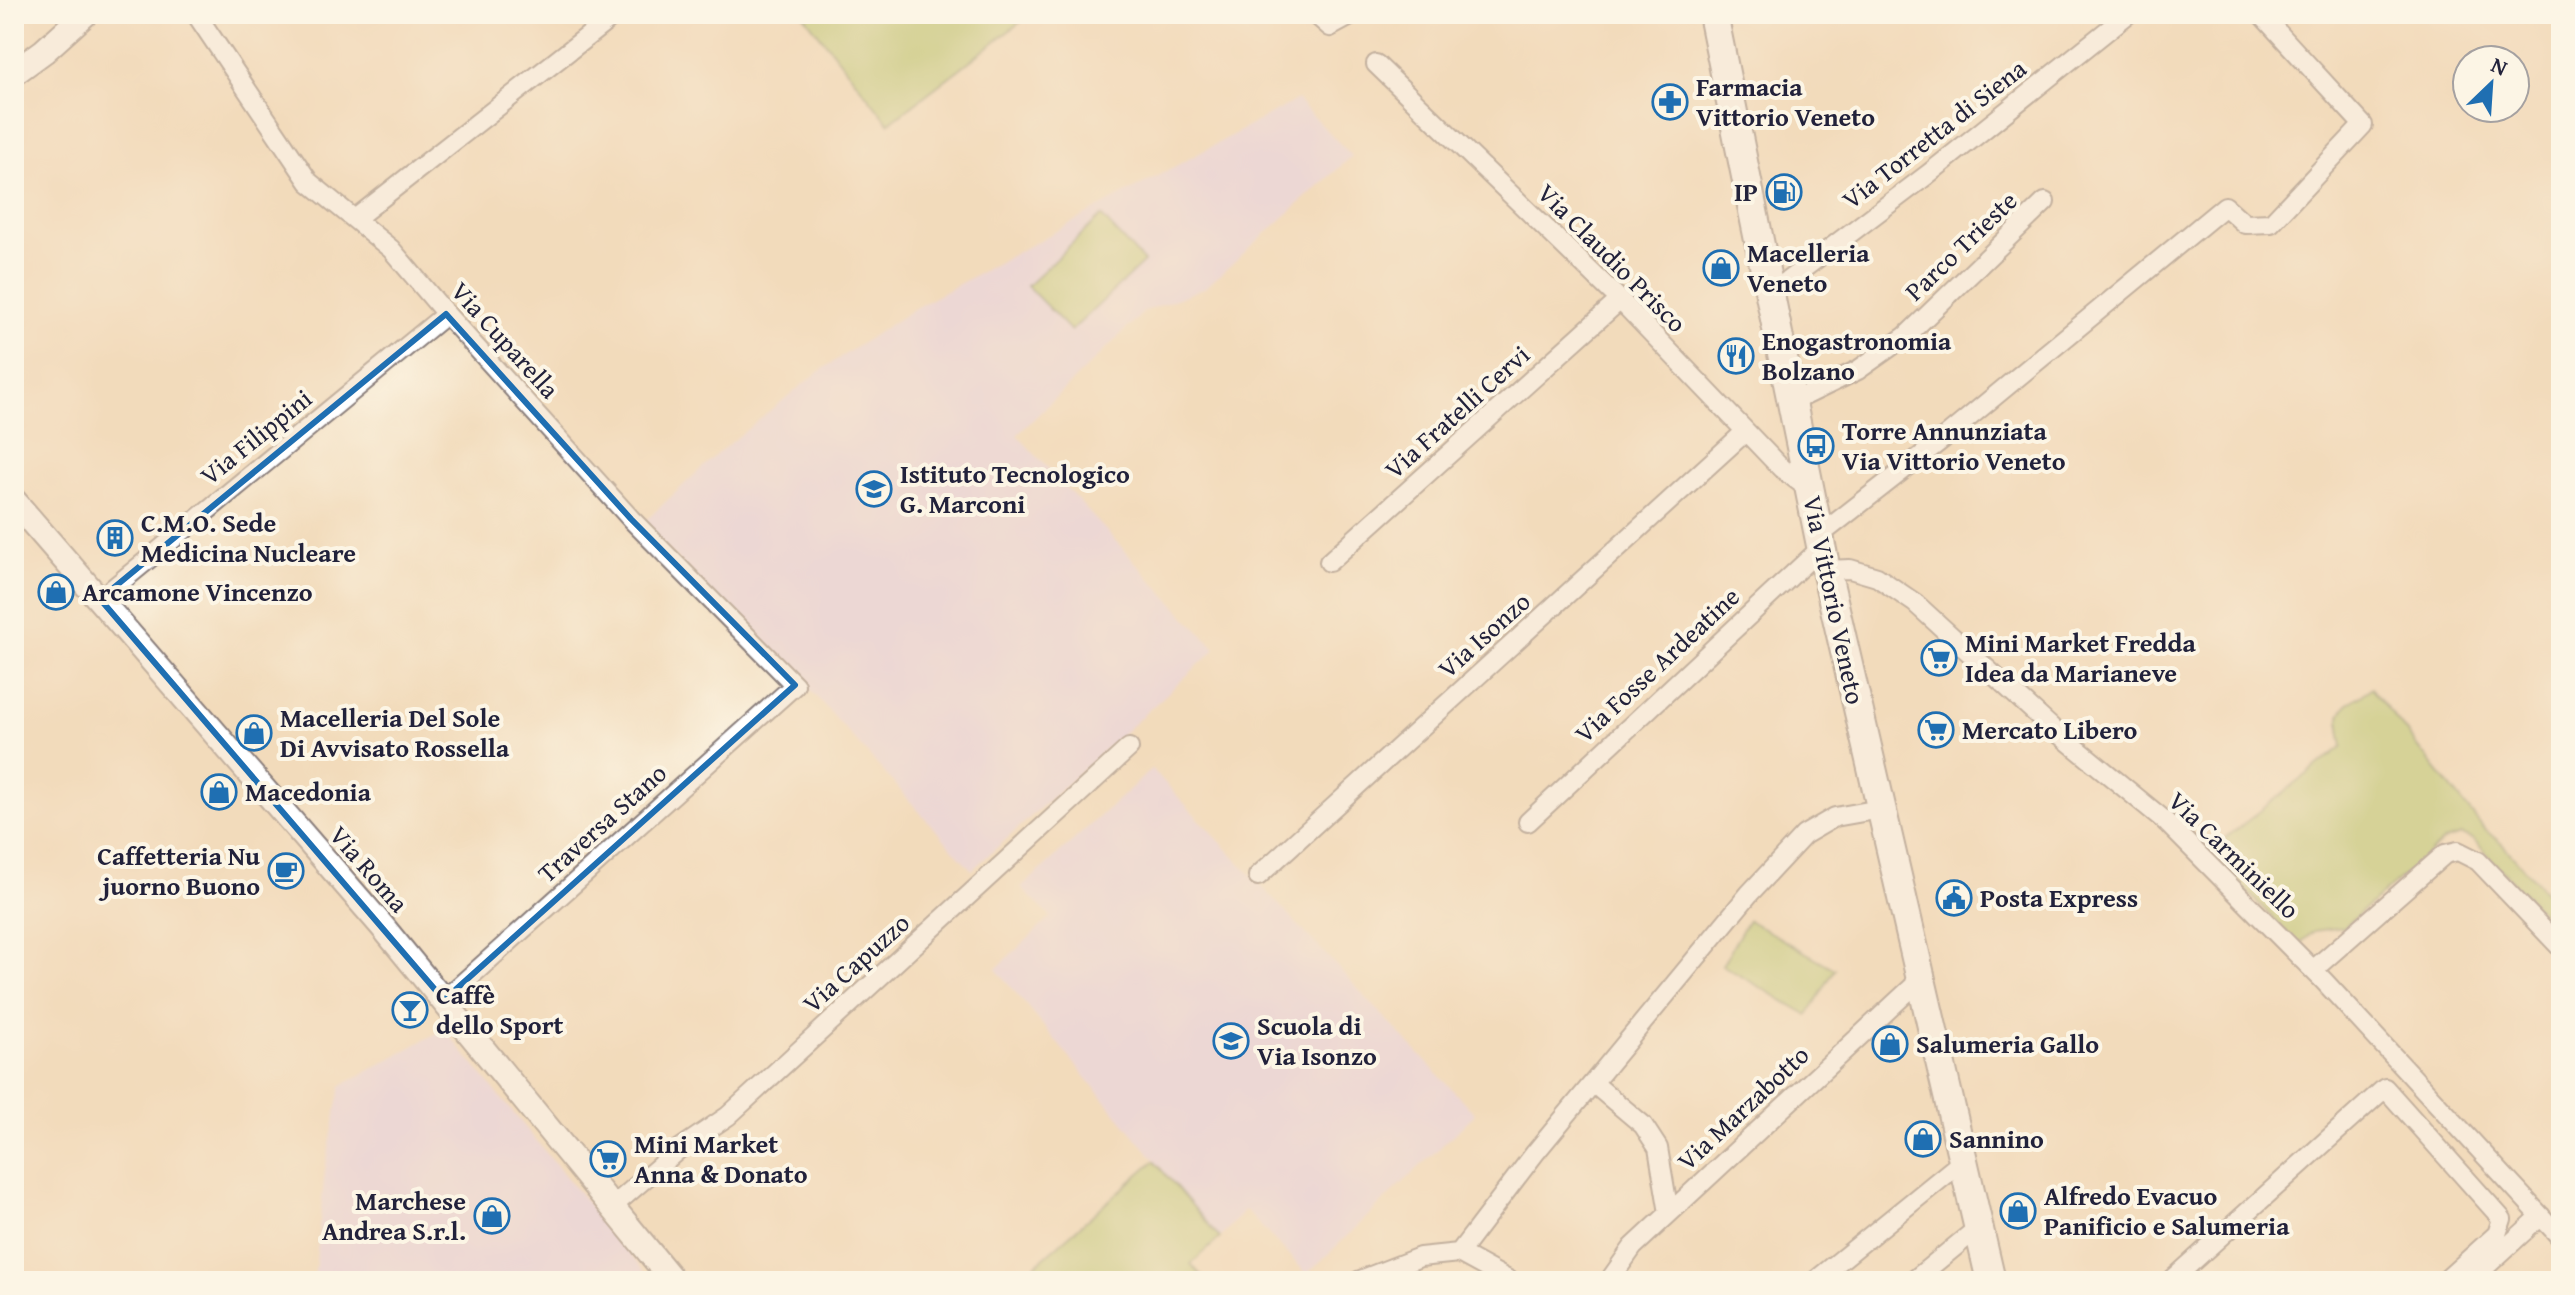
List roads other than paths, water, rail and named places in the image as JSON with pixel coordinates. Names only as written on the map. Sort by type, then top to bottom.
[{"type":"main road","name":"Via Vittorio Veneto","points":[[1713,14],[1823,551],[1991,1281]]},
{"type":"street","points":[[14,73],[85,14]]},
{"type":"street","name":"Via Cuparella","points":[[196,14],[309,182],[391,249],[631,519],[795,685]]},
{"type":"street","points":[[356,218],[616,14]]},
{"type":"street","points":[[1315,14],[1330,27],[1354,14]]},
{"type":"street","name":"Via Torretta di Siena","points":[[1770,294],[1927,175],[2128,14]]},
{"type":"street","name":"Via Fosse Ardeatine","points":[[1528,822],[1944,438],[2225,206],[2245,224],[2271,223],[2363,125],[2261,14]]},
{"type":"street","name":"Via Claudio Prisco","points":[[1376,64],[1620,300],[1781,468],[1810,490]]},
{"type":"street","name":"Parco Trieste","points":[[1792,402],[1858,370],[1906,336],[2045,202]]},
{"type":"street","name":"Via Fratelli Cervi","points":[[1329,562],[1620,300]]},
{"type":"street","name":"Via Filippini","points":[[100,599],[446,314]]},
{"type":"street","name":"Via Isonzo","points":[[1258,876],[1745,432]]},
{"type":"street","name":"Via Roma","points":[[14,501],[444,1000],[673,1281]]},
{"type":"street","name":"Via Carminiello","points":[[1823,551],[1850,569],[1877,577],[1915,603],[2053,729],[2180,834],[2313,970],[2561,1238]]},
{"type":"street","name":"Traversa Stano","points":[[444,1000],[795,685]]},
{"type":"street","name":"Via Capuzzo","points":[[612,1207],[678,1150],[728,1116],[1129,748]]},
{"type":"street","points":[[1459,1253],[1535,1153],[1749,894],[1804,835],[1835,817],[1880,809]]},
{"type":"street","points":[[2313,970],[2445,854],[2458,851],[2478,861],[2561,948]]},
{"type":"street","name":"Via Marzabotto","points":[[1609,1281],[1633,1247],[1920,980]]},
{"type":"street","points":[[1593,1083],[1643,1125],[1658,1148],[1669,1213]]},
{"type":"street","points":[[2171,1281],[2385,1088],[2502,1219],[2497,1234],[2445,1281]]},
{"type":"street","points":[[1815,1281],[1965,1159]]},
{"type":"street","points":[[2470,1281],[2541,1216]]},
{"type":"street","points":[[1913,1281],[1979,1227]]},
{"type":"street","points":[[1358,1281],[1420,1257],[1459,1253],[1510,1281]]},
{"type":"place","name":"Farmacia Vittorio Veneto","points":[[1670,102]]},
{"type":"place","name":"IP","points":[[1784,192]]},
{"type":"place","name":"Macelleria Veneto","points":[[1721,268]]},
{"type":"place","name":"Enogastronomia Bolzano","points":[[1736,356]]},
{"type":"place","name":"Torre Annunziata Via Vittorio Veneto","points":[[1816,446]]},
{"type":"place","name":"Istituto Tecnologico G. Marconi","points":[[874,489]]},
{"type":"place","name":"C.M.O. Sede Medicina Nucleare","points":[[115,538]]},
{"type":"place","name":"Arcamone Vincenzo","points":[[56,592]]},
{"type":"place","name":"Mini Market Fredda Idea da Marianeve","points":[[1939,658]]},
{"type":"place","name":"Mercato Libero","points":[[1936,730]]},
{"type":"place","name":"Macelleria Del Sole Di Avvisato Rossella","points":[[254,733]]},
{"type":"place","name":"Macedonia","points":[[219,792]]},
{"type":"place","name":"Caffetteria Nu juorno Buono","points":[[286,871]]},
{"type":"place","name":"Posta Express","points":[[1954,898]]},
{"type":"place","name":"Caffè dello Sport","points":[[410,1010]]},
{"type":"place","name":"Scuola di Via Isonzo","points":[[1231,1041]]},
{"type":"place","name":"Salumeria Gallo","points":[[1890,1044]]},
{"type":"place","name":"Sannino","points":[[1923,1139]]},
{"type":"place","name":"Mini Market Anna & Donato","points":[[608,1159]]},
{"type":"place","name":"Alfredo Evacuo Panificio e Salumeria","points":[[2018,1211]]},
{"type":"place","name":"Marchese Andrea S.r.l.","points":[[492,1216]]}]
